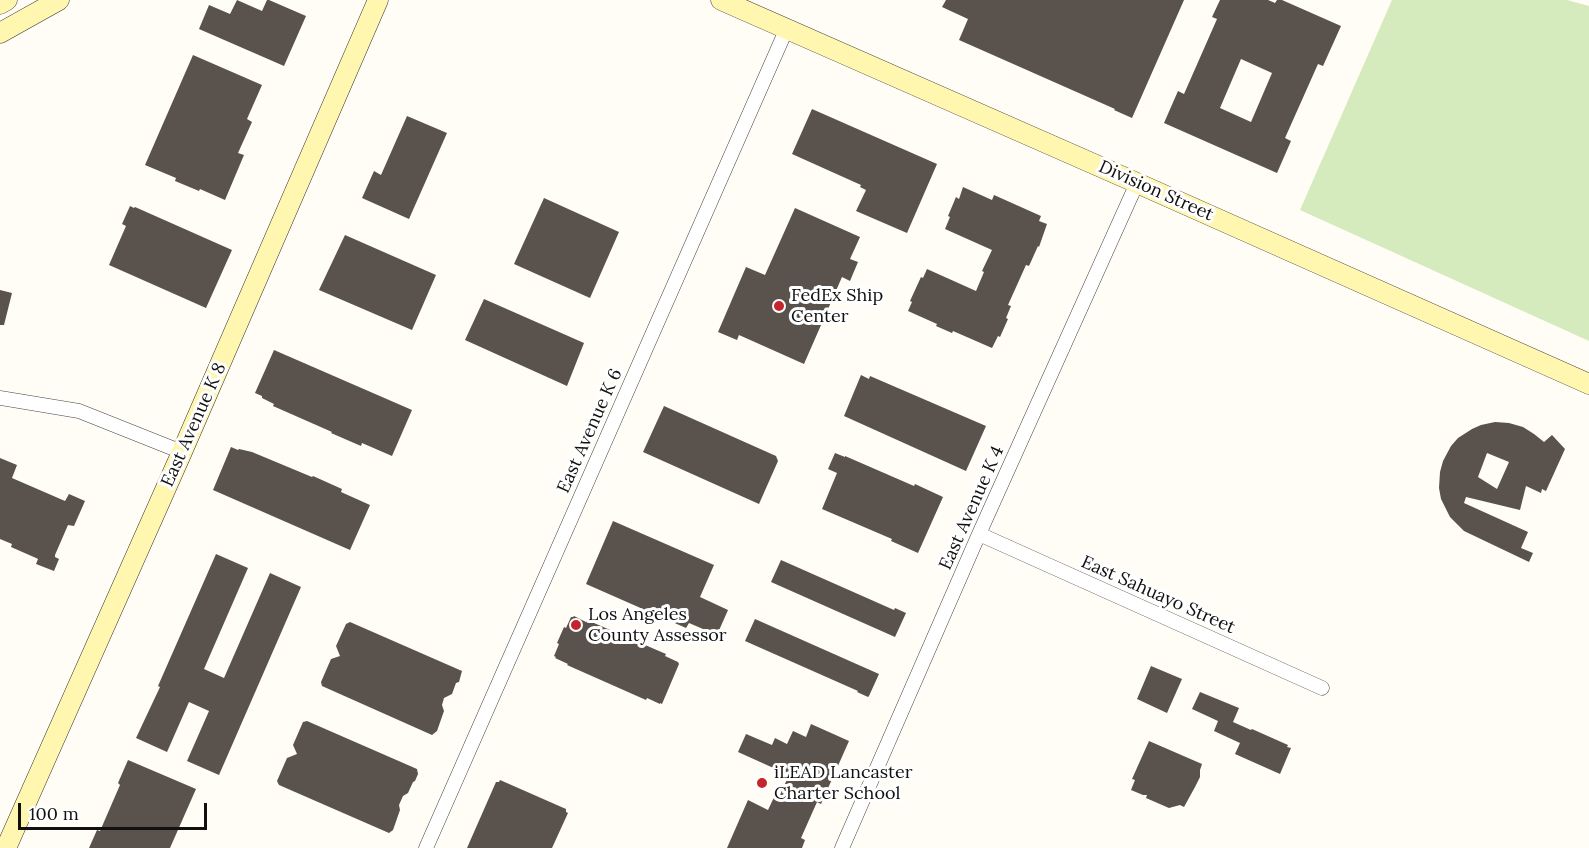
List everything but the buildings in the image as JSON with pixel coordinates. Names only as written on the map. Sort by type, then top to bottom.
[{"type":"main road","points":[[0,4],[7,0]]},
{"type":"main road","points":[[0,33],[59,0]]},
{"type":"main road","name":"East Avenue K 8","points":[[6,848],[182,452],[378,0]]},
{"type":"main road","name":"Division Street","points":[[721,0],[1589,384]]},
{"type":"street","name":"East Avenue K 6","points":[[426,848],[787,28]]},
{"type":"street","name":"East Avenue K 4","points":[[842,848],[1137,183]]},
{"type":"street","points":[[0,398],[79,411],[182,452]]},
{"type":"street","name":"East Sahuayo Street","points":[[980,534],[1322,688]]},
{"type":"green space","points":[[1392,0],[1567,0],[1589,6],[1589,341],[1300,210]]},
{"type":"place","name":"FedEx Ship Center","points":[[779,306]]},
{"type":"place","name":"Los Angeles County Assessor","points":[[576,625]]},
{"type":"place","name":"iLEAD Lancaster Charter School","points":[[762,783]]}]
